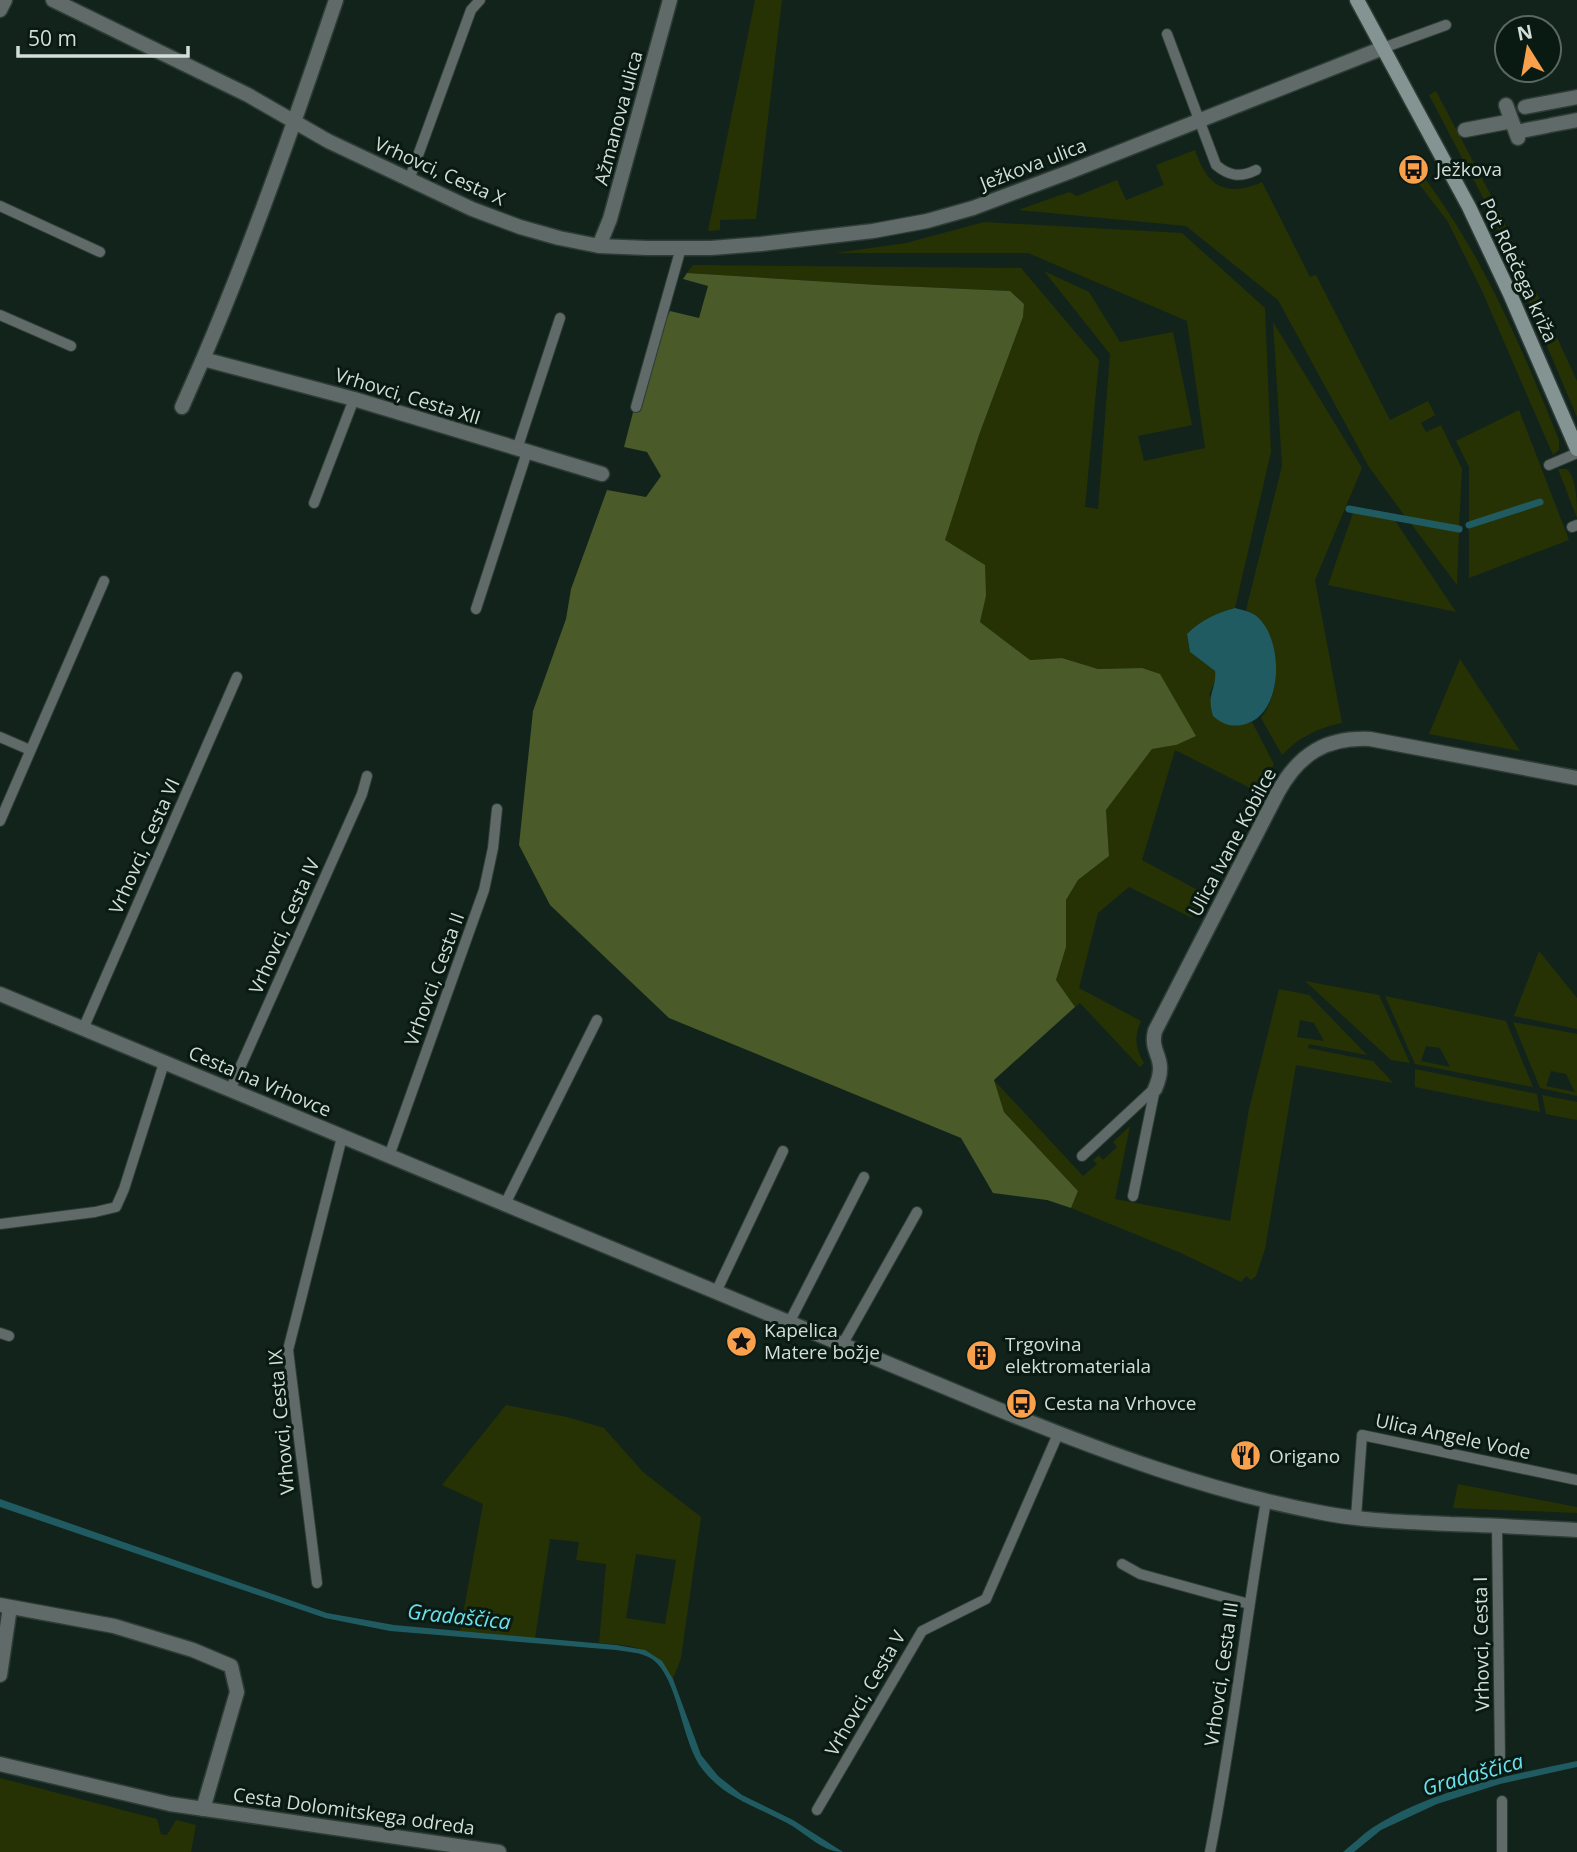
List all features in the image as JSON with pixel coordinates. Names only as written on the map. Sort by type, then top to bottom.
[{"type":"main road","name":"Pot Rdečega križa","points":[[1357,0],[1469,207],[1516,306],[1577,451]]},
{"type":"street","points":[[0,10],[5,0]]},
{"type":"street","name":"Vrhovci, Cesta X","points":[[53,0],[248,95],[328,141],[472,209],[520,227],[599,246],[681,248]]},
{"type":"street","points":[[182,407],[234,286],[336,0]]},
{"type":"street","name":"Ažmanova ulica","points":[[599,246],[610,219],[670,0]]},
{"type":"street","name":"Ježkova ulica","points":[[681,248],[761,244],[873,231],[927,221],[973,208],[1383,48]]},
{"type":"street","points":[[1465,130],[1577,97]]},
{"type":"street","points":[[1515,117],[1549,126],[1577,120]]},
{"type":"street","name":"Vrhovci, Cesta XII","points":[[203,359],[354,399],[601,474]]},
{"type":"street","name":"Ulica Ivane Kobilce","points":[[1155,1089],[1162,1071],[1154,1044],[1155,1031],[1286,777],[1305,756],[1345,739],[1370,739],[1577,778]]},
{"type":"street","name":"Cesta na Vrhovce","points":[[0,995],[1058,1434],[1168,1472],[1266,1501],[1325,1514],[1577,1530]]},
{"type":"street","name":"Cesta Dolomitskega odreda","points":[[0,1675],[5,1606],[114,1626],[193,1650],[231,1666],[237,1692],[203,1809]]},
{"type":"street","name":"Cesta Dolomitskega odreda","points":[[0,1765],[131,1797],[499,1852]]},
{"type":"lane","points":[[409,180],[471,10],[480,0]]},
{"type":"lane","points":[[1383,48],[1446,24]]},
{"type":"lane","points":[[1167,34],[1216,165],[1231,175],[1240,176],[1256,170]]},
{"type":"lane","points":[[0,206],[100,251]]},
{"type":"lane","points":[[636,407],[681,248]]},
{"type":"lane","points":[[0,315],[71,346]]},
{"type":"lane","points":[[476,609],[560,318]]},
{"type":"lane","points":[[314,503],[354,399]]},
{"type":"lane","points":[[1549,465],[1577,451]]},
{"type":"lane","points":[[0,821],[104,581]]},
{"type":"lane","name":"Vrhovci, Cesta VI","points":[[83,1029],[237,677]]},
{"type":"lane","points":[[0,737],[30,750]]},
{"type":"lane","name":"Vrhovci, Cesta IV","points":[[230,1090],[362,794],[367,775]]},
{"type":"lane","name":"Vrhovci, Cesta II","points":[[389,1156],[484,890],[493,848],[497,809]]},
{"type":"lane","points":[[505,1204],[597,1020]]},
{"type":"lane","points":[[0,1224],[116,1207],[164,1063]]},
{"type":"lane","points":[[1082,1156],[1155,1089]]},
{"type":"lane","points":[[1133,1196],[1155,1089]]},
{"type":"lane","name":"Vrhovci, Cesta IX","points":[[317,1583],[288,1350],[342,1137]]},
{"type":"lane","points":[[716,1292],[783,1151]]},
{"type":"lane","points":[[789,1323],[864,1177]]},
{"type":"lane","points":[[842,1345],[917,1212]]},
{"type":"lane","name":"Vrhovci, Cesta V","points":[[817,1810],[922,1631],[986,1599],[1058,1434]]},
{"type":"lane","name":"Ulica Angele Vode","points":[[1356,1517],[1362,1435],[1577,1480]]},
{"type":"lane","name":"Vrhovci, Cesta III","points":[[1210,1852],[1266,1501]]},
{"type":"lane","name":"Vrhovci, Cesta I","points":[[1497,1526],[1500,1761]]},
{"type":"lane","points":[[1122,1563],[1140,1574],[1249,1604]]},
{"type":"lane","points":[[1502,1801],[1502,1852]]},
{"type":"green space","points":[[755,0],[782,0],[756,219],[720,220],[720,230],[708,231]]},
{"type":"green space","points":[[1436,91],[1496,205],[1577,381],[1577,417],[1489,209],[1429,95]]},
{"type":"green space","points":[[1195,150],[1205,172],[1219,186],[1238,189],[1262,182],[1310,277],[1316,275],[1390,420],[1428,401],[1435,415],[1421,423],[1426,432],[1441,425],[1462,469],[1459,527],[1407,519],[1369,467],[1278,300],[1186,226],[1018,210],[1069,192],[1077,196],[1117,180],[1126,200],[1164,185],[1156,165]]},
{"type":"green space","points":[[1420,172],[1463,235],[1515,335],[1559,440],[1559,450],[1553,455],[1482,291],[1448,222],[1413,176]]},
{"type":"green space","points":[[984,222],[1182,233],[1265,308],[1271,452],[1235,608],[1209,618],[1187,634],[1190,652],[1215,671],[1216,679],[1209,695],[1240,725],[1252,722],[1274,764],[1258,792],[1175,750],[1142,860],[1205,894],[1192,918],[1129,887],[1098,913],[1079,988],[1141,1021],[1136,1037],[1137,1048],[1144,1063],[1140,1067],[1080,1003],[1075,1007],[1056,980],[1066,947],[1066,900],[1078,880],[1109,856],[1106,810],[1152,749],[1176,745],[1142,668],[1098,669],[1062,658],[1030,660],[980,622],[986,596],[944,540],[1023,317],[1024,304],[1010,291],[687,273],[693,265],[1021,268],[1099,360],[1085,507],[1098,509],[1110,354],[1044,271],[1089,292],[1120,342],[1173,332],[1192,425],[1138,436],[1144,461],[1205,448],[1187,321],[1028,253],[835,253],[906,243]]},
{"type":"green space","points":[[687,273],[1010,291],[1024,304],[1023,317],[979,435],[945,540],[985,565],[986,596],[980,622],[1030,660],[1062,658],[1098,669],[1142,668],[1160,674],[1196,736],[1176,745],[1152,749],[1106,810],[1109,856],[1078,880],[1066,900],[1066,947],[1056,980],[1075,1007],[994,1080],[1004,1112],[1078,1191],[1071,1208],[1047,1200],[993,1193],[961,1138],[669,1018],[550,905],[519,845],[533,711],[566,619],[571,589],[607,490],[646,497],[661,476],[647,452],[624,447],[644,370],[670,311],[699,318],[708,286],[683,279]]},
{"type":"green space","points":[[1273,322],[1362,468],[1315,580],[1342,723],[1309,734],[1282,755],[1261,718],[1268,706],[1276,676],[1273,645],[1258,619],[1246,610],[1282,466]]},
{"type":"green space","points":[[1519,410],[1569,540],[1469,578],[1469,526],[1542,503],[1541,501],[1469,523],[1469,467],[1456,441]]},
{"type":"green space","points":[[1558,469],[1567,469],[1573,479],[1577,518]]},
{"type":"green space","points":[[1353,513],[1394,519],[1456,612],[1328,585]]},
{"type":"green space","points":[[1409,521],[1459,529],[1457,585]]},
{"type":"green space","points":[[1460,659],[1520,751],[1429,734]]},
{"type":"green space","points":[[1539,951],[1577,998],[1577,1029],[1514,1016]]},
{"type":"green space","points":[[1305,981],[1379,995],[1410,1063],[1391,1060]]},
{"type":"green space","points":[[1279,989],[1309,995],[1367,1055],[1309,1044],[1308,1048],[1373,1061],[1393,1083],[1296,1065],[1265,1249],[1256,1276],[1251,1280],[1246,1276],[1241,1282],[1181,1253],[1071,1208],[1078,1191],[1004,1112],[994,1080],[1083,1176],[1097,1164],[1093,1160],[1099,1155],[1103,1160],[1117,1147],[1113,1142],[1130,1126],[1115,1199],[1230,1221],[1249,1109]],"holes":[[[1300,1020],[1314,1023],[1324,1041],[1297,1037]]]},
{"type":"green space","points":[[1385,996],[1506,1021],[1533,1087],[1415,1064]],"holes":[[[1426,1046],[1440,1048],[1450,1067],[1421,1061]]]},
{"type":"green space","points":[[1513,1022],[1577,1034],[1577,1096],[1540,1088]],"holes":[[[1551,1071],[1566,1074],[1575,1092],[1546,1086]]]},
{"type":"green space","points":[[1415,1069],[1537,1094],[1540,1112],[1415,1087]]},
{"type":"green space","points":[[1542,1095],[1577,1102],[1577,1120],[1546,1114]]},
{"type":"green space","points":[[506,1405],[567,1417],[604,1428],[643,1472],[701,1517],[681,1658],[673,1679],[658,1660],[642,1650],[599,1643],[606,1564],[576,1560],[579,1542],[550,1539],[535,1638],[460,1631],[483,1504],[442,1485]],"holes":[[[636,1554],[676,1560],[665,1624],[626,1618]]]},
{"type":"green space","points":[[1458,1484],[1577,1507],[1577,1513],[1453,1508]]},
{"type":"green space","points":[[0,1778],[157,1819],[161,1834],[167,1835],[176,1820],[196,1825],[191,1852],[0,1852]]},
{"type":"water","points":[[1235,608],[1255,615],[1265,626],[1272,640],[1276,675],[1266,708],[1256,719],[1234,726],[1213,716],[1211,696],[1215,671],[1190,652],[1187,634],[1209,618]]},
{"type":"water","name":"Gradaščica","points":[[0,1499],[327,1613],[394,1625],[616,1645],[645,1650],[662,1661],[673,1679],[701,1755],[718,1776],[742,1795],[793,1820],[843,1852],[828,1849],[787,1823],[731,1795],[712,1780],[696,1758],[668,1681],[661,1668],[648,1657],[616,1650],[390,1631],[325,1618],[0,1507]]},
{"type":"water","name":"Gradaščica","points":[[1577,1761],[1577,1767],[1500,1784],[1437,1804],[1381,1830],[1354,1852],[1343,1852],[1372,1828],[1420,1803],[1471,1786]]},
{"type":"waterway","points":[[1469,525],[1540,502]]},
{"type":"waterway","points":[[1349,509],[1459,529]]},
{"type":"place","name":"Ježkova","points":[[1413,169]]},
{"type":"place","name":"Kapelica Matere božje","points":[[741,1341]]},
{"type":"place","name":"Trgovina elektromateriala","points":[[982,1355]]},
{"type":"place","name":"Cesta na Vrhovce","points":[[1021,1403]]},
{"type":"place","name":"Origano","points":[[1246,1456]]}]
